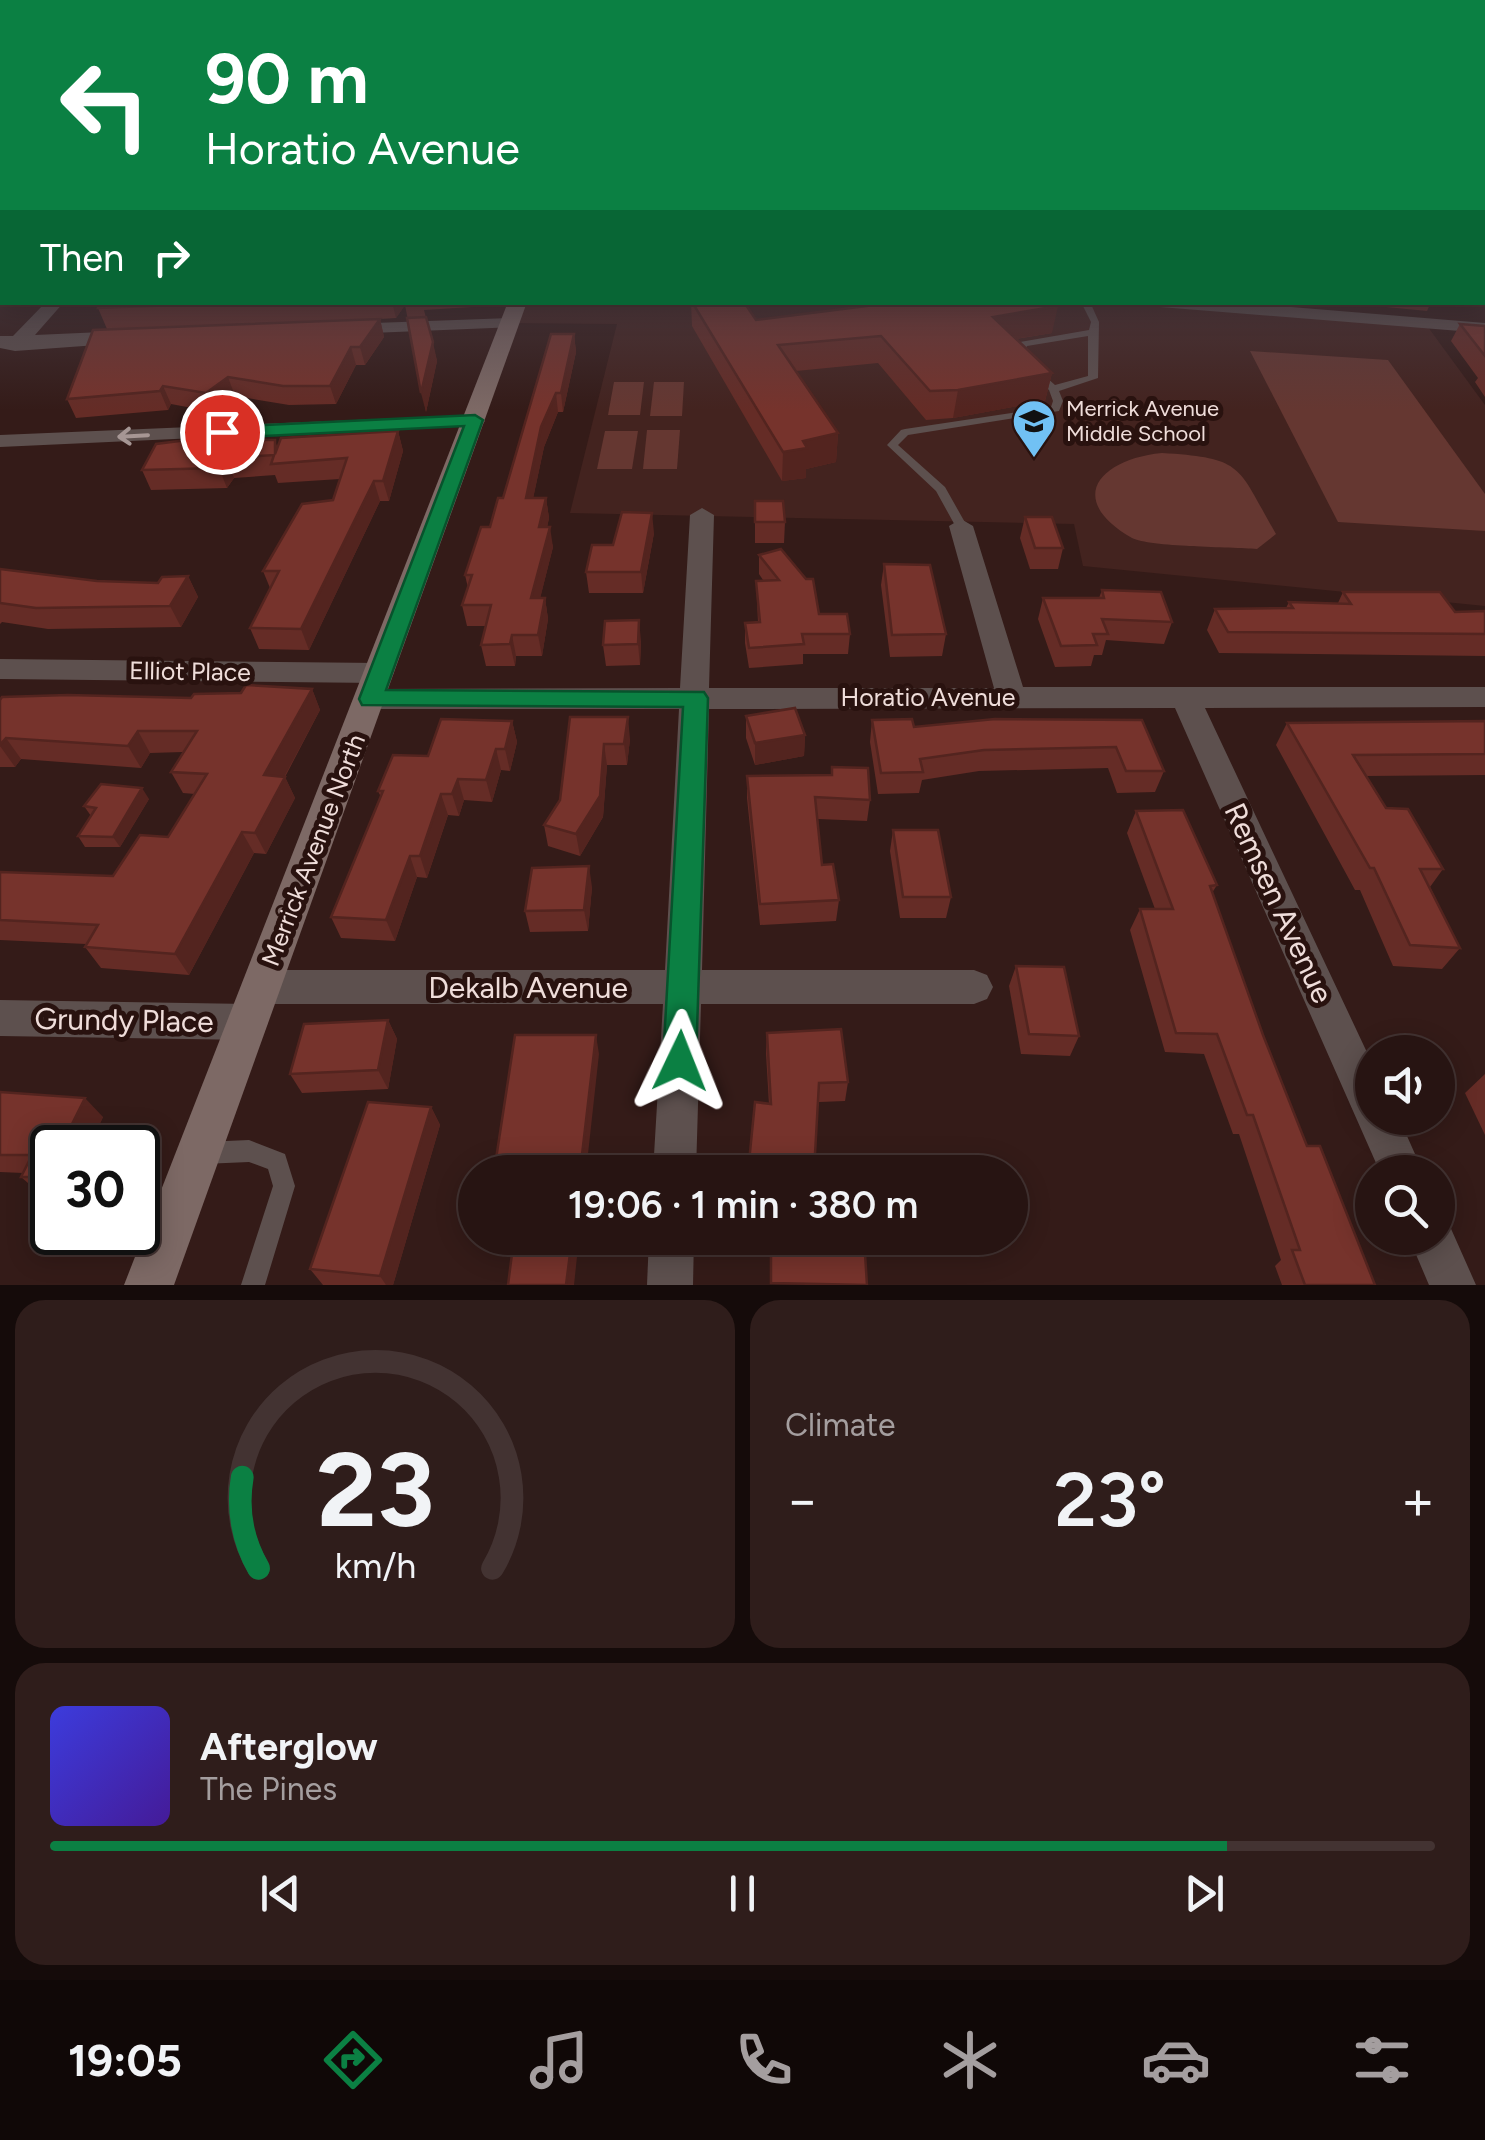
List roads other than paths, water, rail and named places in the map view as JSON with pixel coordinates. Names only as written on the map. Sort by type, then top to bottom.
[{"type":"main road","name":"Merrick Avenue North","points":[[149,1285],[514,312]]},
{"type":"street","points":[[0,360],[10,341],[52,305]]},
{"type":"street","points":[[1198,305],[1485,328]]},
{"type":"street","points":[[334,329],[514,312]]},
{"type":"street","points":[[10,341],[137,336]]},
{"type":"street","points":[[0,441],[475,420]]},
{"type":"street","points":[[675,1155],[702,515]]},
{"type":"street","points":[[961,526],[1011,697]]},
{"type":"street","name":"Elliot Place","points":[[0,669],[375,686]]},
{"type":"street","name":"Horatio Avenue","points":[[375,686],[696,698],[1485,697]]},
{"type":"street","name":"Remsen Avenue","points":[[1185,697],[1355,1071]]},
{"type":"street","name":"Dekalb Avenue","points":[[255,1005],[683,987],[974,988]]},
{"type":"street","name":"Grundy Place","points":[[0,1018],[255,1005]]},
{"type":"street","points":[[670,1285],[671,1255]]},
{"type":"street","points":[[1440,1255],[1453,1285]]},
{"type":"lane","points":[[1053,388],[1093,378],[1096,322],[1088,305]]},
{"type":"lane","points":[[961,526],[941,489],[892,445],[905,432],[1055,409],[1058,401],[1053,388],[1017,357],[1023,344],[1093,332]]},
{"type":"lane","points":[[199,1154],[249,1151],[276,1162],[284,1186],[253,1285]]},
{"type":"place","name":"Merrick Avenue Middle School","points":[[1034,459]]}]
